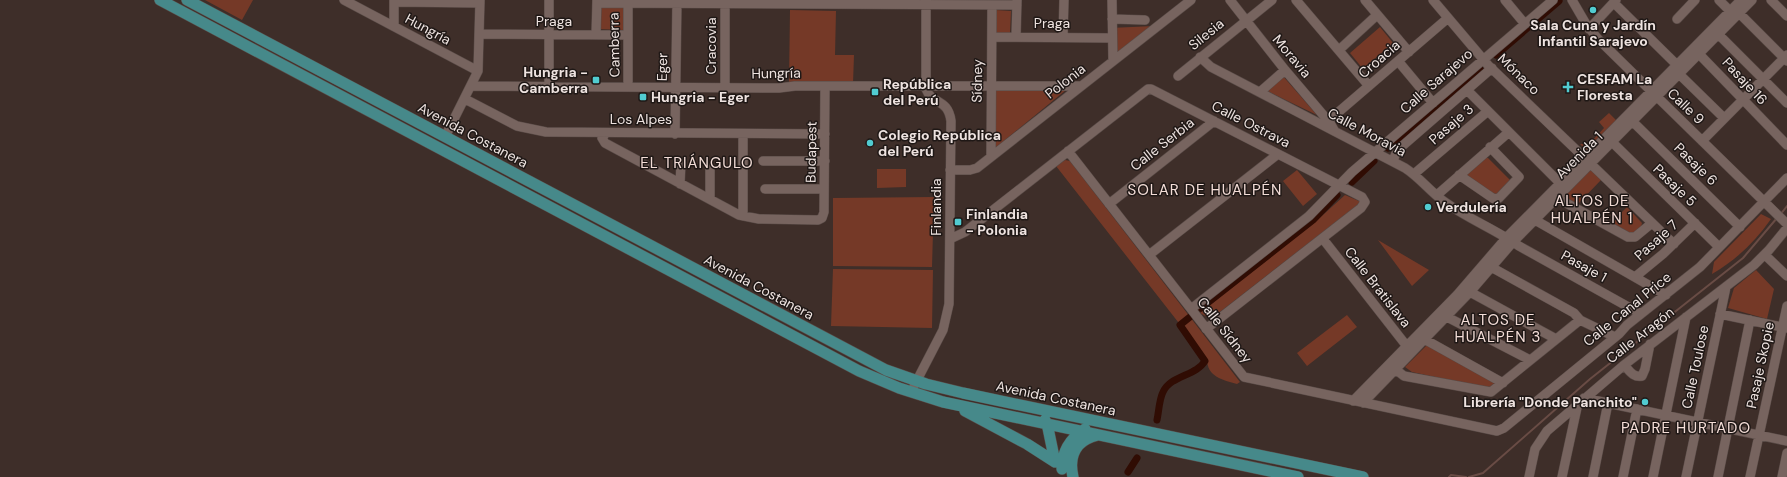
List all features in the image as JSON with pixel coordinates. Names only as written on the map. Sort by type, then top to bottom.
[{"type":"main road","name":"Avenida Costanera","points":[[160,0],[852,367],[912,393],[1048,429],[1081,431],[1298,477]]},
{"type":"main road","name":"Avenida Costanera","points":[[187,0],[886,370],[916,381],[946,389],[1363,477]]},
{"type":"main road","points":[[954,404],[1027,444],[1059,465]]},
{"type":"main road","points":[[1033,408],[1042,416],[1048,429],[1059,465]]},
{"type":"main road","points":[[1059,465],[1063,459],[1067,447],[1081,431],[1103,423]]},
{"type":"main road","points":[[1027,444],[1039,444],[1046,440],[1048,429]]},
{"type":"main road","points":[[1071,477],[1071,462],[1074,449],[1083,440],[1098,435]]},
{"type":"street","name":"Hungría","points":[[344,0],[478,71]]},
{"type":"street","points":[[549,0],[549,86]]},
{"type":"street","points":[[1064,0],[1064,38]]},
{"type":"street","points":[[1112,0],[1113,61]]},
{"type":"street","name":"Polonia","points":[[950,170],[973,170],[992,157],[1191,0]]},
{"type":"street","name":"Moravia","points":[[1230,0],[1245,21],[1334,130]]},
{"type":"street","name":"Silesia","points":[[1178,76],[1272,0]]},
{"type":"street","points":[[1296,0],[1369,86]]},
{"type":"street","points":[[1365,0],[1409,52]]},
{"type":"street","name":"Mónaco","points":[[1433,0],[1492,68],[1674,244]]},
{"type":"street","points":[[1505,0],[1526,24]]},
{"type":"street","name":"Calle Sarajevo","points":[[1191,309],[1309,216],[1338,185],[1553,0]]},
{"type":"street","name":"Calle 9","points":[[1572,0],[1590,29],[1786,224]]},
{"type":"street","points":[[1677,19],[1695,0]]},
{"type":"street","points":[[1702,141],[1763,79],[1786,58],[1719,0]]},
{"type":"street","name":"Avenida 1","points":[[1678,69],[1699,54],[1718,34],[1741,0]]},
{"type":"street","name":"Avenida 1","points":[[1364,403],[1395,369],[1409,349],[1424,339],[1470,292],[1491,267],[1510,239],[1535,220],[1557,198],[1588,161],[1734,12],[1752,0]]},
{"type":"street","points":[[1771,0],[1787,16]]},
{"type":"street","points":[[394,26],[394,1],[480,1],[478,71],[472,86],[445,137]]},
{"type":"street","points":[[1590,29],[1615,1],[1724,118]]},
{"type":"street","name":"Praga","points":[[597,2],[677,2],[725,4],[836,2],[992,5],[1016,2]]},
{"type":"street","name":"Camberra","points":[[596,35],[597,2]]},
{"type":"street","name":"Eger","points":[[675,134],[677,2]]},
{"type":"street","points":[[1016,2],[1016,37]]},
{"type":"street","name":"Camberra","points":[[628,3],[628,87]]},
{"type":"street","points":[[926,3],[926,86]]},
{"type":"street","name":"Cracovia","points":[[725,4],[725,88]]},
{"type":"street","name":"Sídney","points":[[992,5],[992,157]]},
{"type":"street","points":[[1339,50],[1377,15]]},
{"type":"street","name":"Croacia","points":[[1328,121],[1448,18]]},
{"type":"street","points":[[1112,19],[1145,20]]},
{"type":"street","name":"Praga","points":[[480,34],[628,35]]},
{"type":"street","points":[[1718,34],[1787,103]]},
{"type":"street","name":"Praga","points":[[992,37],[1112,38]]},
{"type":"street","name":"Pasaje 16","points":[[1699,54],[1787,145]]},
{"type":"street","name":"Calle Moravia","points":[[1200,57],[1211,67],[1393,161],[1414,174],[1437,196],[1510,239]]},
{"type":"street","points":[[1398,61],[1433,103]]},
{"type":"street","points":[[1393,161],[1396,152],[1400,148],[1492,68]]},
{"type":"street","points":[[1260,92],[1285,70]]},
{"type":"street","name":"Hungría","points":[[472,86],[725,88],[825,86],[1081,86]]},
{"type":"street","name":"Budapest","points":[[743,216],[759,219],[816,220],[822,218],[824,212],[825,86]]},
{"type":"street","name":"Finlandia","points":[[912,393],[916,381],[944,330],[948,316],[950,239],[950,113],[946,106],[930,95],[926,86]]},
{"type":"street","name":"Calle Ostrava","points":[[1068,151],[1150,88],[1338,185]]},
{"type":"street","points":[[1467,90],[1560,183]]},
{"type":"street","name":"Avenida 1","points":[[1353,401],[1409,349],[1560,183],[1612,142],[1632,121],[1654,94]]},
{"type":"street","name":"Los Alpes","points":[[465,99],[500,118],[529,130],[546,132],[825,134]]},
{"type":"street","name":"Pasaje 3","points":[[1414,174],[1488,111]]},
{"type":"street","name":"Calle Serbia","points":[[1109,204],[1214,121]]},
{"type":"street","name":"Pasaje 6","points":[[1632,121],[1740,226]]},
{"type":"street","points":[[1437,196],[1459,174],[1509,132]]},
{"type":"street","points":[[606,133],[602,138],[605,143],[743,216],[743,134]]},
{"type":"street","name":"Pasaje 5","points":[[1612,142],[1719,247]]},
{"type":"street","points":[[1459,174],[1494,199],[1499,198],[1519,177],[1490,147]]},
{"type":"street","points":[[950,239],[961,235],[1068,151]]},
{"type":"street","name":"Calle Sídney","points":[[1068,151],[1206,329],[1246,378],[1500,430]]},
{"type":"street","points":[[1149,256],[1278,154]]},
{"type":"street","points":[[763,161],[825,161]]},
{"type":"street","points":[[680,184],[681,163]]},
{"type":"street","points":[[710,168],[710,199]]},
{"type":"street","points":[[1767,204],[1787,178]]},
{"type":"street","points":[[1206,329],[1323,239],[1365,203],[1364,198],[1338,185]]},
{"type":"street","points":[[766,189],[824,190]]},
{"type":"street","points":[[1557,198],[1628,237],[1638,236],[1652,223]]},
{"type":"street","name":"Calle Canal Price","points":[[1500,430],[1696,270],[1740,226],[1767,204]]},
{"type":"street","points":[[1535,220],[1666,295]]},
{"type":"street","name":"Pasaje 7","points":[[1635,277],[1674,244],[1695,223]]},
{"type":"street","name":"Calle Aragón","points":[[1529,477],[1533,455],[1540,439],[1547,431],[1581,400],[1650,344],[1726,287],[1765,255],[1786,224]]},
{"type":"street","name":"Calle Bratislava","points":[[1323,239],[1409,349]]},
{"type":"street","name":"Pasaje 1","points":[[1510,239],[1641,314]]},
{"type":"street","points":[[1765,255],[1787,276]]},
{"type":"street","points":[[1491,267],[1574,313],[1580,320],[1615,337]]},
{"type":"street","name":"Calle Toulose","points":[[1686,477],[1726,287]]},
{"type":"street","points":[[1470,292],[1556,339]]},
{"type":"street","name":"Pasaje Skopie","points":[[1750,477],[1785,328],[1787,306]]},
{"type":"street","points":[[1720,314],[1785,328]]},
{"type":"street","points":[[1447,317],[1530,360]]},
{"type":"street","points":[[1653,477],[1686,317]]},
{"type":"street","points":[[1395,369],[1404,376],[1488,392],[1493,391],[1580,320]]},
{"type":"street","points":[[1718,477],[1750,320]]},
{"type":"street","points":[[1424,339],[1503,383]]},
{"type":"street","points":[[1624,365],[1632,374],[1638,377],[1642,376],[1645,369],[1650,344]]},
{"type":"street","points":[[1562,477],[1581,400],[1608,403],[1787,441]]},
{"type":"street","points":[[1593,477],[1608,403]]},
{"type":"street","points":[[1623,477],[1637,409]]},
{"type":"street","points":[[1784,476],[1787,453]]},
{"type":"street","points":[[1059,465],[1071,477]]},
{"type":"shaded area","points":[[205,0],[253,0],[242,20]]},
{"type":"shaded area","points":[[598,5],[625,6],[624,30],[597,29]]},
{"type":"shaded area","points":[[790,10],[836,11],[835,55],[854,55],[853,84],[789,83]]},
{"type":"shaded area","points":[[995,10],[1011,11],[1010,34],[995,35]]},
{"type":"shaded area","points":[[1154,26],[1110,60],[1110,28]]},
{"type":"shaded area","points":[[1380,27],[1393,43],[1363,69],[1350,53]]},
{"type":"shaded area","points":[[1282,75],[1317,115],[1265,90]]},
{"type":"shaded area","points":[[995,90],[1066,90],[994,149]]},
{"type":"shaded area","points":[[1609,113],[1618,122],[1591,150],[1586,150],[1580,144],[1590,143],[1604,128],[1599,122]]},
{"type":"shaded area","points":[[1484,158],[1488,158],[1511,181],[1499,197],[1463,176]]},
{"type":"shaded area","points":[[1065,160],[1070,161],[1240,382],[1237,384],[1221,379],[1213,374],[1208,365],[1207,359],[1056,166]]},
{"type":"shaded area","points":[[877,169],[906,169],[906,187],[877,188]]},
{"type":"shaded area","points":[[1590,169],[1601,180],[1576,206],[1568,200],[1565,195]]},
{"type":"shaded area","points":[[1297,170],[1317,194],[1303,206],[1283,181]]},
{"type":"shaded area","points":[[1345,195],[1359,201],[1359,204],[1216,315],[1209,318],[1200,313],[1314,223]]},
{"type":"shaded area","points":[[934,197],[932,267],[833,266],[833,198]]},
{"type":"shaded area","points":[[1627,207],[1642,223],[1641,227],[1633,235],[1610,224]]},
{"type":"shaded area","points":[[1761,214],[1771,219],[1737,257],[1712,274],[1714,262]]},
{"type":"shaded area","points":[[1378,240],[1429,270],[1412,286]]},
{"type":"shaded area","points":[[833,269],[933,270],[932,328],[831,326]]},
{"type":"shaded area","points":[[1756,270],[1774,289],[1767,319],[1728,308],[1734,288]]},
{"type":"shaded area","points":[[1347,315],[1357,327],[1307,366],[1297,353]]},
{"type":"shaded area","points":[[1429,343],[1496,381],[1489,389],[1412,372],[1405,367]]},
{"type":"waterway","points":[[1496,55],[1559,1]]},
{"type":"waterway","points":[[1388,148],[1480,69]]},
{"type":"waterway","points":[[1352,182],[1374,161]]},
{"type":"waterway","points":[[1201,308],[1313,220],[1337,195]]},
{"type":"waterway","points":[[1780,215],[1787,206]]},
{"type":"waterway","points":[[1469,477],[1483,473],[1590,379],[1743,258],[1777,218]]},
{"type":"waterway","points":[[1157,420],[1161,398],[1167,386],[1177,379],[1196,370],[1205,361],[1180,325],[1190,317]]},
{"type":"waterway","points":[[1128,472],[1137,458]]},
{"type":"waterway","points":[[1449,477],[1451,475],[1466,477]]},
{"type":"place","name":"Sala Cuna y Jardín Infantil Sarajevo","points":[[1593,10]]},
{"type":"place","name":"Hungria - Camberra","points":[[596,80]]},
{"type":"place","name":"CESFAM La Floresta","points":[[1568,87]]},
{"type":"place","name":"República del Perú","points":[[875,92]]},
{"type":"place","name":"Hungria - Eger","points":[[643,97]]},
{"type":"place","name":"Colegio República del Perú","points":[[870,143]]},
{"type":"place","name":"Verdulería","points":[[1428,207]]},
{"type":"place","name":"Finlandia - Polonia","points":[[958,222]]},
{"type":"place","name":"Librería \"Donde Panchito\"","points":[[1645,402]]},
{"type":"district","name":"EL TRIÁNGULO","points":[[697,163]]},
{"type":"district","name":"SOLAR DE HUALPÉN","points":[[1205,190]]},
{"type":"district","name":"ALTOS DE HUALPÉN 1","points":[[1592,210]]},
{"type":"district","name":"ALTOS DE HUALPÉN 3","points":[[1498,328]]},
{"type":"district","name":"PADRE HURTADO","points":[[1686,428]]}]
